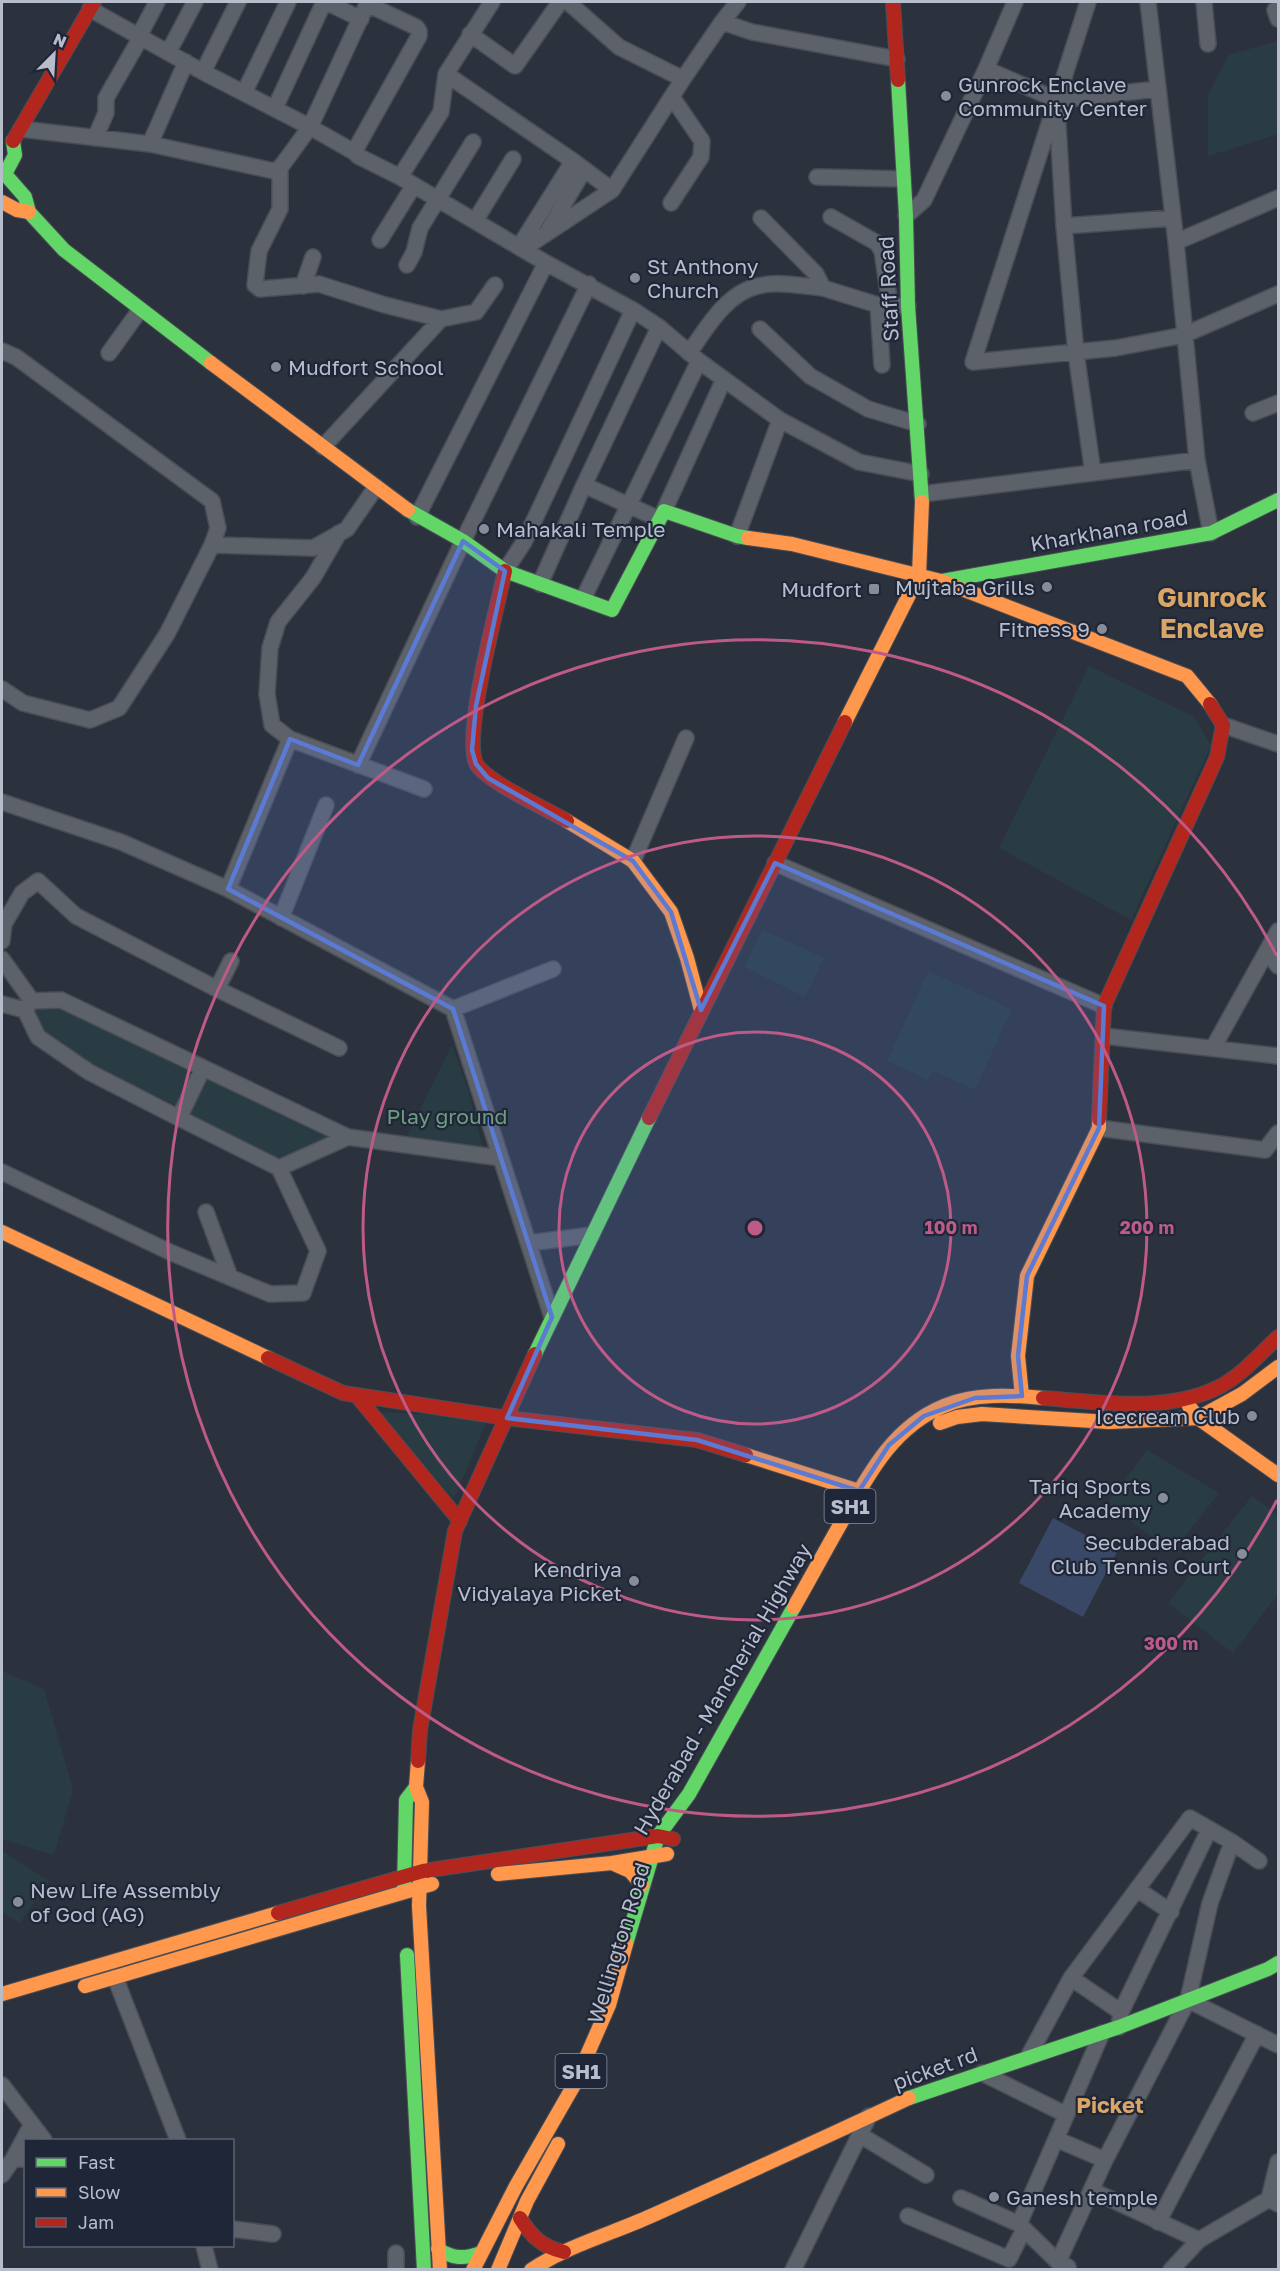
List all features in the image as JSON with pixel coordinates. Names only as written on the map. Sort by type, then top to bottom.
[{"type":"main road","name":"Staff Road","points":[[893,2],[906,216],[908,306],[922,494],[919,575]]},
{"type":"main road","points":[[2,191],[3,171],[15,155],[12,138],[92,5]]},
{"type":"main road","points":[[3,171],[25,197],[29,212],[64,250],[140,310],[417,517],[463,541],[505,571],[612,610],[662,515],[737,536],[792,544],[941,581],[1187,676],[1207,699],[1223,725],[1217,757],[1104,1006],[1099,1128],[1027,1276],[1018,1356],[1022,1396]]},
{"type":"main road","points":[[2,202],[17,210],[29,212]]},
{"type":"main road","name":"Kharkhana road","points":[[941,581],[1211,533],[1278,500]]},
{"type":"main road","points":[[505,571],[477,706],[472,750],[476,764],[488,778],[538,804],[633,861],[671,912],[687,958],[701,1010]]},
{"type":"main road","points":[[441,2270],[419,1906],[422,1802],[416,1787],[420,1730],[455,1531],[592,1234],[701,1010],[919,575]]},
{"type":"main road","points":[[2,1232],[343,1394],[507,1418],[697,1440],[859,1491]]},
{"type":"main road","name":"Hyderabad - Mancherial Highway","points":[[666,1837],[859,1491],[889,1445],[924,1416],[945,1405],[975,1398],[1022,1396],[1144,1403],[1184,1400],[1218,1387],[1250,1364],[1278,1337]]},
{"type":"main road","points":[[930,1430],[938,1424],[957,1417],[982,1414],[1109,1422],[1198,1418],[1242,1394],[1278,1367]]},
{"type":"main road","points":[[357,1396],[460,1521]]},
{"type":"main road","points":[[1184,1400],[1198,1418],[1278,1475]]},
{"type":"main road","name":"Hyderabad - Mancherial Highway","points":[[651,1856],[702,1792],[867,1503],[891,1464],[908,1448]]},
{"type":"main road","points":[[404,1898],[406,1800],[416,1787]]},
{"type":"main road","points":[[2,1994],[403,1876],[666,1837]]},
{"type":"main road","points":[[70,1990],[404,1898],[420,1889],[447,1880],[612,1863],[667,1854]]},
{"type":"main road","name":"Wellington Road","points":[[620,2017],[652,1895],[667,1854]]},
{"type":"main road","name":"SH1","points":[[472,2270],[574,2085],[588,2054],[609,2005],[651,1856]]},
{"type":"main road","points":[[612,1863],[630,1871],[642,1885]]},
{"type":"main road","points":[[406,1937],[424,2270]]},
{"type":"main road","name":"picket rd","points":[[531,2270],[548,2258],[602,2235],[615,2232],[919,2093],[1102,2033],[1120,2020],[1188,2000],[1268,1970],[1278,1963]]},
{"type":"main road","name":"SH1","points":[[578,2106],[592,2079]]},
{"type":"main road","points":[[498,2270],[520,2218],[562,2136]]},
{"type":"main road","points":[[520,2218],[532,2238],[552,2250],[564,2252]]},
{"type":"main road","name":"picket rd","points":[[558,2270],[602,2244],[615,2232]]},
{"type":"main road","points":[[438,2249],[451,2258],[466,2259],[481,2253]]},
{"type":"street","points":[[95,138],[106,113],[106,98],[157,2]]},
{"type":"street","points":[[169,51],[195,2]]},
{"type":"street","points":[[203,72],[238,2]]},
{"type":"street","points":[[244,93],[288,2]]},
{"type":"street","points":[[275,108],[325,2],[361,19]]},
{"type":"street","points":[[400,177],[441,112],[446,74],[492,2]]},
{"type":"street","points":[[470,34],[515,66],[560,2]]},
{"type":"street","points":[[568,2],[619,47],[683,79]]},
{"type":"street","points":[[906,216],[924,200],[1015,2]]},
{"type":"street","points":[[1088,2],[973,362],[1116,348],[1184,334],[1278,294]]},
{"type":"street","points":[[1148,2],[1176,242],[1197,460],[1211,533]]},
{"type":"street","points":[[1204,2],[1208,44]]},
{"type":"street","points":[[12,138],[95,138],[150,144],[274,171],[280,168],[310,127],[367,3],[416,27],[419,36],[354,152]]},
{"type":"street","points":[[521,248],[612,190],[734,3]]},
{"type":"street","points":[[92,5],[203,72],[310,127],[546,263],[589,284],[633,310],[659,327],[694,357],[780,420],[859,462],[921,474]]},
{"type":"street","points":[[722,22],[752,32],[897,59]]},
{"type":"street","points":[[150,144],[186,62]]},
{"type":"street","points":[[986,69],[1057,100],[1158,89]]},
{"type":"street","points":[[446,74],[612,190]]},
{"type":"street","points":[[671,203],[701,157],[703,149],[702,141],[672,97]]},
{"type":"street","points":[[1057,100],[1064,226],[1076,353],[1093,473]]},
{"type":"street","points":[[407,265],[414,252],[420,228],[473,142]]},
{"type":"street","points":[[475,221],[513,159]]},
{"type":"street","points":[[548,231],[579,165]]},
{"type":"street","points":[[521,248],[579,165]]},
{"type":"street","points":[[280,168],[280,209],[259,251],[255,285],[260,290],[319,284],[385,305],[441,319],[476,312],[495,285]]},
{"type":"street","points":[[817,177],[903,179]]},
{"type":"street","points":[[380,240],[414,185]]},
{"type":"street","points":[[1176,242],[1278,198]]},
{"type":"street","points":[[831,217],[877,243],[882,251],[884,305],[882,365]]},
{"type":"street","points":[[761,218],[816,274],[823,288]]},
{"type":"street","points":[[1064,226],[1173,218]]},
{"type":"street","points":[[303,286],[314,257]]},
{"type":"street","points":[[417,517],[546,263]]},
{"type":"street","points":[[358,765],[463,541],[589,284]]},
{"type":"street","points":[[583,599],[629,504],[694,357],[714,318],[735,297],[757,286],[781,284],[823,288],[884,305],[908,306]]},
{"type":"street","points":[[109,353],[140,310]]},
{"type":"street","points":[[505,571],[524,542],[633,310]]},
{"type":"street","points":[[323,447],[441,319]]},
{"type":"street","points":[[540,584],[659,327]]},
{"type":"street","points":[[760,329],[810,376],[867,409],[918,424]]},
{"type":"street","points":[[2,351],[16,357],[212,501],[218,528],[212,545],[167,634],[119,708],[90,720],[23,703],[2,689]]},
{"type":"street","points":[[584,485],[662,515],[724,380]]},
{"type":"street","points":[[1253,413],[1278,403]]},
{"type":"street","points":[[737,536],[780,420]]},
{"type":"street","points":[[922,494],[1197,460]]},
{"type":"street","points":[[212,545],[313,548],[347,529],[376,487]]},
{"type":"street","points":[[339,533],[313,578],[278,621],[270,648],[267,694],[272,725],[290,739],[424,789]]},
{"type":"street","points":[[1223,725],[1278,744]]},
{"type":"street","points":[[633,861],[686,738]]},
{"type":"street","points":[[228,889],[290,739]]},
{"type":"street","points":[[2,801],[121,842],[228,889],[453,1009],[552,1317]]},
{"type":"street","points":[[281,918],[326,805]]},
{"type":"street","points":[[775,863],[1104,1006]]},
{"type":"street","points":[[2,941],[4,924],[22,893],[38,881],[76,916],[217,989],[339,1048]]},
{"type":"street","points":[[1213,1048],[1278,931]]},
{"type":"street","points":[[1267,951],[1278,966]]},
{"type":"street","points":[[2,959],[28,1005],[38,1036],[89,1072],[279,1168],[318,1251],[303,1293],[270,1294],[172,1253],[2,1172]]},
{"type":"street","points":[[217,989],[231,961]]},
{"type":"street","points":[[453,1009],[554,969]]},
{"type":"street","points":[[2,1004],[28,1005],[61,1000],[348,1137],[501,1158]]},
{"type":"street","points":[[1104,1036],[1278,1056]]},
{"type":"street","points":[[179,1118],[203,1068]]},
{"type":"street","points":[[1099,1128],[1265,1150],[1278,1133]]},
{"type":"street","points":[[279,1168],[348,1137]]},
{"type":"street","points":[[206,1212],[230,1277]]},
{"type":"street","points":[[529,1243],[592,1234]]},
{"type":"street","points":[[1028,2057],[1071,1978],[1190,1818],[1232,1842],[1258,1861]]},
{"type":"street","points":[[1071,1978],[1120,2020],[1209,1830]]},
{"type":"street","points":[[666,1837],[681,1849],[667,1854]]},
{"type":"street","points":[[961,2198],[1021,2226],[1067,2267],[1091,2190],[1188,2000],[1210,1903],[1232,1842]]},
{"type":"street","points":[[1137,1889],[1171,1912]]},
{"type":"street","points":[[115,1977],[178,2139]]},
{"type":"street","points":[[1188,2000],[1278,2045]]},
{"type":"street","points":[[908,2216],[1009,2259],[1065,2114],[1102,2033]]},
{"type":"street","points":[[1158,2222],[1257,2034]]},
{"type":"street","points":[[982,2073],[1065,2114]]},
{"type":"street","points":[[2,2085],[43,2139]]},
{"type":"street","points":[[793,2270],[869,2116]]},
{"type":"street","points":[[26,2139],[32,2124]]},
{"type":"street","points":[[860,2134],[926,2175]]},
{"type":"street","points":[[1056,2139],[1105,2160]]},
{"type":"street","points":[[2,2175],[19,2159]]},
{"type":"street","points":[[1172,2270],[1199,2240],[1274,2202],[1278,2162]]},
{"type":"street","points":[[1091,2190],[1199,2240]]},
{"type":"street","points":[[234,2229],[273,2234]]},
{"type":"street","points":[[204,2247],[210,2270]]},
{"type":"street","points":[[396,2253],[396,2270]]},
{"type":"highlighted area","points":[[463,541],[505,571],[476,706],[472,750],[476,764],[488,778],[633,861],[671,912],[701,1010],[775,863],[1104,1006],[1099,1128],[1027,1276],[1018,1356],[1022,1396],[975,1398],[924,1416],[889,1445],[859,1491],[697,1440],[507,1418],[552,1317],[453,1009],[228,889],[290,739],[358,765]]},
{"type":"green space","points":[[1276,41],[1278,47],[1278,134],[1208,156],[1208,94],[1229,55]]},
{"type":"green space","points":[[1089,666],[1194,717],[1211,745],[1131,920],[999,848]]},
{"type":"green space","points":[[762,929],[824,958],[805,997],[744,967]]},
{"type":"green space","points":[[928,971],[1012,1009],[975,1090],[933,1071],[928,1080],[887,1061]]},
{"type":"green space","points":[[58,1007],[190,1069],[176,1105],[95,1069],[38,1030],[34,1010]]},
{"type":"green space","name":"Play ground","points":[[452,1045],[468,1090],[483,1149],[406,1138]]},
{"type":"green space","points":[[206,1078],[335,1138],[279,1160],[188,1114]]},
{"type":"green space","points":[[378,1412],[490,1418],[455,1497],[453,1498]]},
{"type":"green space","name":"Tariq Sports Academy","points":[[1147,1450],[1219,1493],[1172,1553],[1107,1503]]},
{"type":"green space","name":"Secubderabad Club Tennis Court","points":[[1252,1496],[1278,1515],[1278,1594],[1233,1653],[1168,1603]]},
{"type":"green space","points":[[2,1671],[44,1689],[73,1790],[54,1855],[2,1839]]},
{"type":"green space","name":"New Life Assembly of God (AG)","points":[[2,1851],[49,1881],[20,1923],[2,1912]]},
{"type":"water","points":[[1053,1518],[1117,1552],[1083,1617],[1019,1583]]},
{"type":"traffic: fast","points":[[898,80],[906,216],[908,306],[922,502]]},
{"type":"traffic: fast","points":[[13,141],[15,155],[5,174],[25,197],[29,212],[64,250],[211,363]]},
{"type":"traffic: fast","points":[[942,581],[1211,533],[1278,500]]},
{"type":"traffic: fast","points":[[408,510],[463,541],[505,571],[612,610],[664,511],[748,538]]},
{"type":"traffic: fast","points":[[535,1354],[649,1118]]},
{"type":"traffic: fast","points":[[626,1944],[658,1836],[689,1794],[794,1607]]},
{"type":"traffic: fast","points":[[404,1888],[406,1800],[416,1787]]},
{"type":"traffic: fast","points":[[407,1955],[424,2270]]},
{"type":"traffic: fast","points":[[909,2098],[1119,2027],[1268,1969],[1278,1963]]},
{"type":"traffic: fast","points":[[438,2249],[459,2257],[481,2253]]},
{"type":"traffic: slow","points":[[2,202],[17,210],[29,212]]},
{"type":"traffic: slow","points":[[211,363],[408,510]]},
{"type":"traffic: slow","points":[[845,722],[919,575],[922,502]]},
{"type":"traffic: slow","points":[[748,538],[792,544],[941,581],[1187,676],[1210,704]]},
{"type":"traffic: slow","points":[[567,821],[633,861],[671,912],[687,958],[701,1010]]},
{"type":"traffic: slow","points":[[1022,1396],[1018,1356],[1027,1276],[1099,1128],[1099,1119]]},
{"type":"traffic: slow","points":[[2,1232],[268,1358]]},
{"type":"traffic: slow","points":[[940,1423],[957,1417],[982,1414],[1109,1422],[1198,1418],[1242,1394],[1278,1367]]},
{"type":"traffic: slow","points":[[794,1607],[871,1471],[895,1440],[910,1427],[926,1415],[944,1406],[967,1399],[1006,1396],[1043,1398]]},
{"type":"traffic: slow","points":[[1189,1406],[1198,1418],[1278,1475]]},
{"type":"traffic: slow","points":[[746,1455],[859,1491]]},
{"type":"traffic: slow","points":[[418,1761],[416,1787],[422,1802],[419,1906],[440,2270]]},
{"type":"traffic: slow","points":[[498,1874],[612,1863],[667,1854]]},
{"type":"traffic: slow","points":[[612,1863],[630,1871],[642,1885]]},
{"type":"traffic: slow","points":[[85,1986],[432,1884]]},
{"type":"traffic: slow","points":[[2,1994],[278,1913]]},
{"type":"traffic: slow","points":[[473,2270],[516,2186],[574,2085],[609,2005],[626,1944]]},
{"type":"traffic: slow","points":[[531,2270],[575,2247],[651,2216],[909,2098]]},
{"type":"traffic: slow","points":[[498,2270],[527,2201],[558,2144]]},
{"type":"traffic: jam","points":[[13,141],[94,2]]},
{"type":"traffic: jam","points":[[893,2],[898,80]]},
{"type":"traffic: jam","points":[[505,571],[482,671],[473,751],[477,765],[493,780],[567,821]]},
{"type":"traffic: jam","points":[[1099,1119],[1104,1006],[1217,757],[1223,725],[1210,704]]},
{"type":"traffic: jam","points":[[649,1118],[845,722]]},
{"type":"traffic: jam","points":[[1043,1398],[1132,1404],[1176,1401],[1197,1396],[1234,1378],[1278,1337]]},
{"type":"traffic: jam","points":[[418,1761],[420,1730],[455,1531],[535,1354]]},
{"type":"traffic: jam","points":[[268,1358],[343,1393],[507,1418],[697,1440],[746,1455]]},
{"type":"traffic: jam","points":[[357,1396],[460,1521]]},
{"type":"traffic: jam","points":[[278,1913],[423,1871],[658,1836],[673,1839]]},
{"type":"traffic: jam","points":[[520,2218],[538,2240],[564,2252]]},
{"type":"place","name":"Gunrock Enclave Community Center","points":[[946,96]]},
{"type":"place","name":"St Anthony Church","points":[[635,278]]},
{"type":"place","name":"Mudfort School","points":[[276,367]]},
{"type":"place","name":"Mahakali Temple","points":[[484,529]]},
{"type":"place","name":"Mujtaba Grills","points":[[1047,587]]},
{"type":"place","name":"Mudfort","points":[[874,589]]},
{"type":"place","name":"Fitness 9","points":[[1102,629]]},
{"type":"place","name":"Icecream Club","points":[[1252,1416]]},
{"type":"place","name":"Tariq Sports Academy","points":[[1163,1498]]},
{"type":"place","name":"Secubderabad Club Tennis Court","points":[[1242,1554]]},
{"type":"place","name":"Kendriya Vidyalaya Picket","points":[[634,1581]]},
{"type":"place","name":"New Life Assembly of God (AG)","points":[[18,1902]]},
{"type":"place","name":"Ganesh temple","points":[[994,2197]]},
{"type":"district","name":"Gunrock Enclave","points":[[1212,612]]},
{"type":"district","name":"Picket","points":[[1110,2104]]}]
